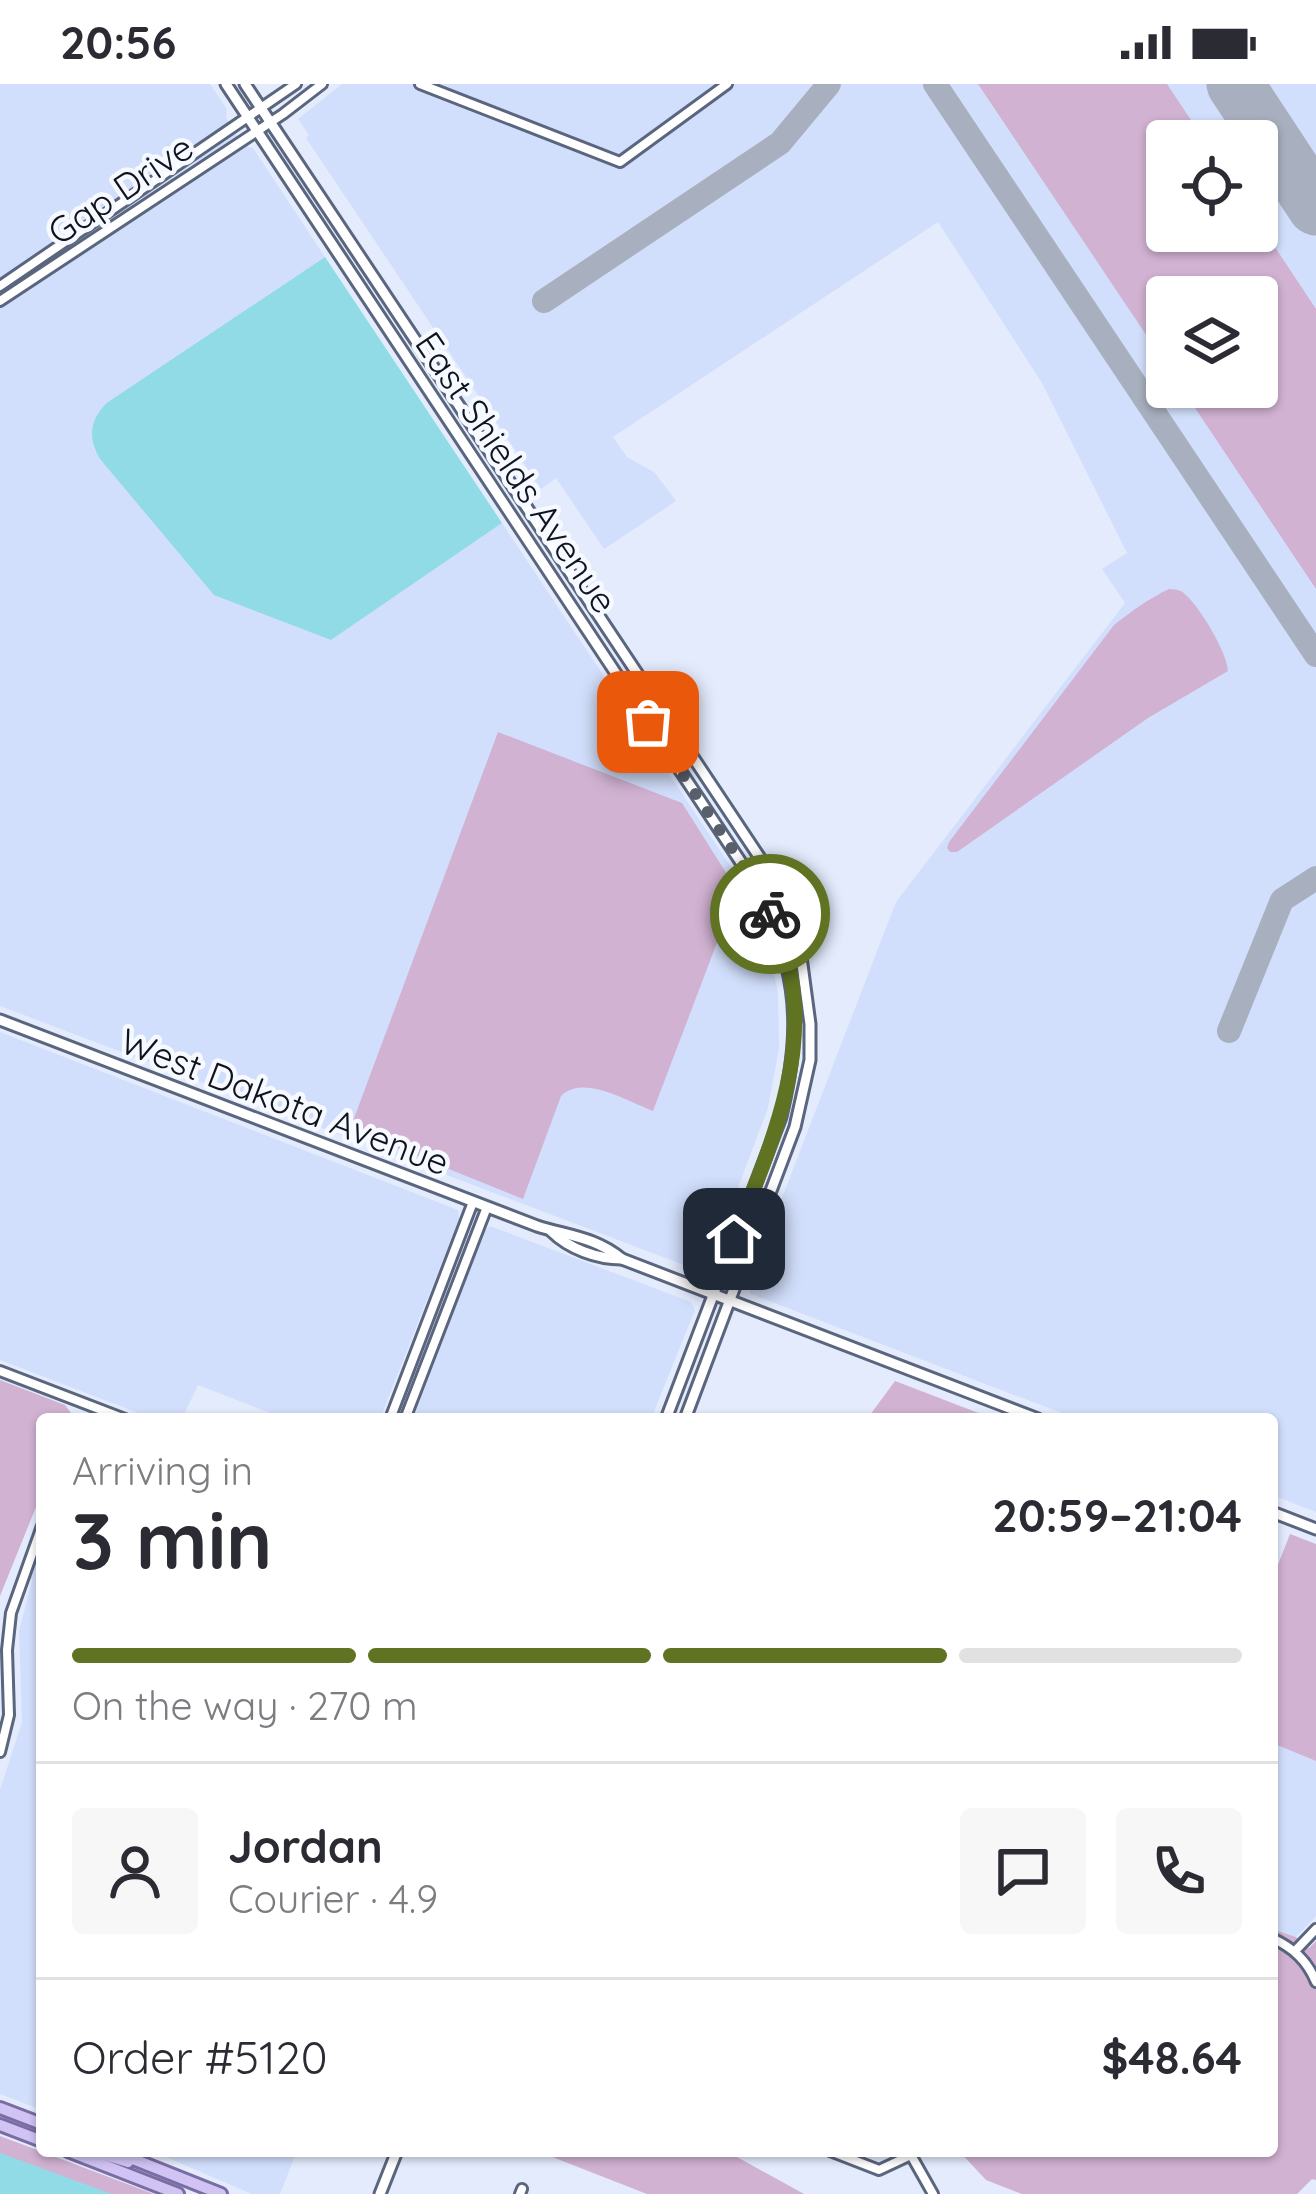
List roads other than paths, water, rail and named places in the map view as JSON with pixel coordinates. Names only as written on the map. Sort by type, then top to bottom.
[{"type":"main road","name":"East Shields Avenue","points":[[226,84],[726,840],[768,910],[787,959],[796,1025],[781,1117],[668,1413]]},
{"type":"main road","name":"East Shields Avenue","points":[[245,84],[741,830],[785,905],[801,957],[810,1024],[804,1096],[687,1413]]},
{"type":"main road","points":[[726,840],[741,830]]},
{"type":"main road","name":"West Dakota Avenue","points":[[0,1020],[551,1230],[563,1243],[606,1259],[622,1258],[1022,1413]]},
{"type":"main road","points":[[1278,1514],[1316,1529]]},
{"type":"main road","points":[[0,2108],[36,2122]]},
{"type":"main road","points":[[0,2125],[36,2138]]},
{"type":"main road","points":[[83,2157],[178,2194]]},
{"type":"main road","points":[[108,2157],[121,2162],[134,2159]]},
{"type":"main road","points":[[129,2157],[221,2194]]},
{"type":"main road","points":[[380,2194],[395,2157]]},
{"type":"street","name":"Gap Drive","points":[[0,286],[296,84]]},
{"type":"street","name":"Gap Drive","points":[[0,302],[322,84]]},
{"type":"street","points":[[420,84],[620,163],[727,84]]},
{"type":"street","points":[[128,200],[136,212]]},
{"type":"street","points":[[392,1413],[473,1202]]},
{"type":"street","points":[[407,1413],[487,1207]]},
{"type":"street","points":[[0,1371],[109,1413]]},
{"type":"street","points":[[85,1413],[88,1405]]},
{"type":"street","points":[[0,1752],[9,1715],[11,1613],[36,1543]]},
{"type":"street","points":[[1295,1951],[1316,1929]]},
{"type":"street","points":[[1278,1941],[1295,1951],[1316,1982]]},
{"type":"street","points":[[845,2157],[879,2170],[907,2157]]},
{"type":"street","points":[[912,2157],[933,2194]]}]
